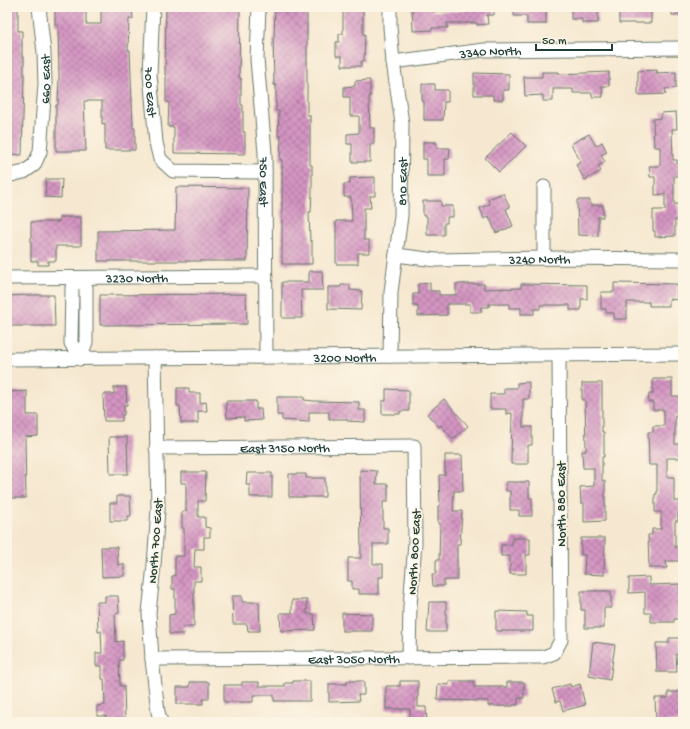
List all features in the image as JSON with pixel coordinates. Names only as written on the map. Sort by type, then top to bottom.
[{"type":"street","name":"660 East","points":[[7,176],[15,175],[29,169],[34,165],[40,152],[45,84],[44,52],[39,7]]},
{"type":"street","name":"700 East","points":[[153,7],[150,74],[156,143],[160,159],[173,171],[265,172]]},
{"type":"street","name":"750 East","points":[[259,7],[257,59],[265,153],[266,356]]},
{"type":"street","name":"810 East","points":[[390,7],[393,62],[402,123],[401,216],[391,292],[390,356]]},
{"type":"street","name":"3340 North","points":[[393,62],[484,50],[683,48]]},
{"type":"street","points":[[544,187],[544,258]]},
{"type":"street","name":"3240 North","points":[[396,255],[436,260],[544,258],[683,259]]},
{"type":"street","name":"3230 North","points":[[7,278],[266,276]]},
{"type":"street","points":[[78,278],[72,287],[72,343],[80,359]]},
{"type":"street","name":"3200 North","points":[[7,359],[683,354]]},
{"type":"street","name":"North 880 East","points":[[554,653],[561,640],[559,355]]},
{"type":"street","name":"North 700 East","points":[[155,358],[158,509],[149,613],[152,659],[158,712],[161,722]]},
{"type":"street","name":"East 3150 North","points":[[156,448],[414,446]]},
{"type":"street","name":"North 800 East","points":[[409,658],[410,606],[415,544],[414,446]]},
{"type":"street","name":"East 3050 North","points":[[152,659],[544,657],[554,653]]},
{"type":"building","points":[[7,7],[18,7],[18,31],[22,31],[24,78],[22,155],[7,154]]},
{"type":"building","points":[[55,7],[86,7],[86,24],[101,24],[101,7],[132,7],[133,19],[129,19],[128,50],[130,50],[135,150],[105,150],[105,123],[102,124],[102,101],[84,101],[86,151],[56,151],[56,105],[58,105],[59,75],[58,25],[55,25]]},
{"type":"building","points":[[166,7],[240,7],[239,78],[241,78],[241,105],[243,105],[245,154],[174,153],[174,127],[168,127],[169,102],[166,102]]},
{"type":"building","points":[[275,7],[307,7],[307,115],[310,115],[310,165],[312,165],[311,212],[309,212],[310,241],[312,241],[312,264],[282,264],[281,136],[278,136],[279,111],[276,111],[276,85],[274,85],[273,38]]},
{"type":"building","points":[[343,7],[363,7],[363,34],[365,34],[364,61],[361,61],[361,66],[342,66],[342,56],[336,56],[336,42],[339,42],[339,34],[343,34]]},
{"type":"building","points":[[412,7],[433,7],[433,11],[462,11],[462,7],[494,7],[494,15],[487,15],[488,24],[477,25],[477,23],[447,23],[448,28],[432,28],[432,30],[413,31]]},
{"type":"building","points":[[514,7],[546,7],[546,24],[527,24],[527,16],[514,16]]},
{"type":"building","points":[[571,7],[598,7],[598,23],[582,23],[582,19],[571,19]]},
{"type":"building","points":[[619,7],[646,7],[646,9],[651,9],[651,23],[619,23]]},
{"type":"building","points":[[672,7],[683,7],[683,15],[672,15]]},
{"type":"building","points":[[657,70],[657,73],[676,72],[676,88],[665,89],[666,94],[638,95],[638,71]]},
{"type":"building","points":[[542,72],[559,72],[559,74],[609,72],[609,86],[602,86],[603,97],[592,97],[592,93],[573,93],[573,89],[553,89],[553,101],[543,101],[543,95],[525,96],[524,77],[542,77]]},
{"type":"building","points":[[474,73],[509,74],[509,90],[503,90],[503,100],[493,100],[493,95],[474,95]]},
{"type":"building","points":[[370,80],[370,128],[374,128],[374,144],[370,144],[370,162],[352,162],[352,144],[347,144],[347,134],[359,133],[359,116],[350,116],[350,97],[344,97],[344,87],[355,86],[355,81]]},
{"type":"building","points":[[422,84],[435,84],[435,90],[448,90],[448,102],[444,102],[443,120],[424,120]]},
{"type":"building","points":[[676,112],[677,129],[672,129],[673,160],[677,160],[678,176],[674,176],[674,204],[678,204],[679,220],[675,220],[675,236],[655,237],[655,231],[653,231],[653,210],[665,210],[665,194],[655,195],[655,177],[650,177],[649,166],[660,166],[660,147],[654,147],[653,119],[661,118],[661,113]]},
{"type":"building","points":[[512,132],[526,146],[499,172],[485,158]]},
{"type":"building","points":[[589,134],[596,146],[602,142],[607,152],[601,155],[605,162],[598,166],[601,171],[585,180],[576,165],[581,162],[571,144]]},
{"type":"building","points":[[423,142],[436,142],[436,148],[450,148],[449,159],[445,159],[445,176],[427,176],[427,159],[423,159]]},
{"type":"building","points":[[375,177],[375,196],[370,196],[371,208],[364,208],[364,240],[369,240],[369,253],[358,253],[358,264],[336,264],[336,221],[352,221],[351,197],[344,197],[344,184],[350,184],[350,178]]},
{"type":"building","points":[[46,179],[62,179],[61,198],[45,197]]},
{"type":"building","points":[[176,187],[248,188],[247,261],[98,261],[98,231],[175,230]]},
{"type":"building","points":[[503,193],[510,207],[506,209],[513,226],[496,233],[489,216],[484,219],[480,208],[490,204],[488,199]]},
{"type":"building","points":[[577,200],[590,200],[590,205],[603,205],[603,217],[598,217],[598,236],[578,235]]},
{"type":"building","points":[[423,201],[441,201],[441,206],[453,206],[453,217],[447,217],[447,223],[444,223],[444,235],[427,235],[427,216],[423,216]]},
{"type":"building","points":[[59,217],[81,217],[81,246],[56,246],[56,261],[48,261],[48,265],[38,265],[38,261],[31,261],[31,222],[59,222]]},
{"type":"building","points":[[309,271],[322,271],[323,290],[301,290],[302,318],[282,318],[282,282],[309,282]]},
{"type":"building","points":[[430,283],[430,291],[439,291],[439,295],[456,295],[456,284],[484,284],[484,289],[521,288],[521,284],[587,285],[587,299],[581,299],[581,310],[570,310],[570,305],[540,305],[540,309],[534,309],[534,314],[521,314],[521,308],[509,308],[509,304],[489,304],[489,307],[481,307],[481,312],[470,312],[470,304],[447,304],[447,315],[418,316],[418,306],[413,306],[413,294],[418,294],[418,284]]},
{"type":"building","points":[[614,283],[677,284],[677,300],[669,299],[669,306],[649,306],[649,302],[627,302],[627,319],[614,319],[614,313],[606,313],[606,309],[601,309],[601,292],[614,292]]},
{"type":"building","points":[[341,285],[350,285],[350,290],[362,291],[361,310],[328,309],[328,287],[341,287]]},
{"type":"building","points":[[246,294],[247,324],[100,325],[100,295]]},
{"type":"building","points":[[54,295],[55,326],[7,326],[7,296]]},
{"type":"building","points":[[653,379],[672,379],[672,396],[679,396],[679,416],[675,416],[675,444],[680,444],[680,458],[667,458],[667,477],[674,477],[674,501],[680,501],[678,521],[675,521],[675,547],[680,547],[680,561],[666,561],[667,568],[649,568],[648,535],[652,535],[652,529],[661,529],[661,512],[655,512],[655,494],[657,494],[657,465],[649,465],[648,432],[653,432],[653,426],[664,426],[664,410],[653,410],[653,402],[648,402],[649,394],[653,394]]},
{"type":"building","points":[[529,382],[529,399],[523,399],[523,427],[532,427],[532,445],[528,445],[528,464],[511,464],[512,413],[506,414],[506,409],[490,409],[490,394],[504,394],[504,388],[517,388],[517,383]]},
{"type":"building","points":[[582,383],[602,383],[602,432],[604,432],[604,457],[602,457],[602,481],[605,481],[605,521],[584,522],[584,503],[581,503],[580,487],[594,486],[594,468],[583,468],[582,451],[586,451],[585,400],[582,400]]},
{"type":"building","points":[[114,387],[126,387],[127,405],[124,405],[124,415],[122,415],[122,421],[104,421],[103,394],[114,394]]},
{"type":"building","points":[[177,388],[189,388],[189,393],[200,393],[200,403],[206,402],[207,411],[198,411],[198,423],[181,423],[180,406],[177,406]]},
{"type":"building","points":[[386,389],[409,390],[409,411],[400,411],[400,414],[382,414],[382,401],[386,401]]},
{"type":"building","points":[[27,391],[27,415],[38,415],[38,436],[25,437],[26,498],[7,498],[7,392]]},
{"type":"building","points":[[277,397],[304,397],[304,400],[314,401],[359,402],[359,410],[365,410],[365,422],[347,421],[347,419],[329,419],[329,412],[309,412],[309,422],[282,420],[282,415],[277,415]]},
{"type":"building","points":[[444,399],[468,426],[453,439],[441,425],[439,427],[427,414]]},
{"type":"building","points":[[226,401],[256,401],[256,409],[261,409],[262,420],[244,421],[244,417],[227,418]]},
{"type":"building","points":[[109,437],[127,437],[128,474],[110,474]]},
{"type":"building","points":[[445,455],[462,455],[463,491],[454,491],[453,511],[462,511],[460,544],[457,544],[457,580],[444,580],[444,586],[433,586],[432,574],[436,574],[436,560],[439,560],[439,475],[445,475]]},
{"type":"building","points":[[360,470],[377,471],[376,484],[388,484],[388,502],[383,502],[383,528],[388,528],[388,544],[373,544],[373,564],[383,564],[383,577],[379,577],[379,594],[359,594],[359,589],[352,589],[352,581],[348,581],[348,558],[361,558]]},
{"type":"building","points":[[181,472],[206,472],[205,501],[198,501],[198,517],[205,517],[205,527],[210,528],[210,537],[204,537],[204,549],[195,549],[194,567],[201,567],[201,581],[194,581],[194,627],[183,627],[184,634],[169,634],[169,615],[175,614],[175,589],[172,589],[172,576],[175,576],[175,556],[184,556],[184,528],[182,528],[182,511],[186,511],[186,483],[181,483]]},
{"type":"building","points":[[247,473],[272,473],[272,497],[250,497],[250,485],[246,485]]},
{"type":"building","points":[[289,474],[306,474],[306,478],[325,478],[325,497],[289,497]]},
{"type":"building","points":[[506,482],[529,482],[529,498],[532,498],[532,516],[519,516],[519,510],[510,510],[510,491],[506,491]]},
{"type":"building","points":[[117,496],[130,496],[131,516],[128,516],[128,521],[110,521],[110,503],[117,503]]},
{"type":"building","points":[[512,538],[530,538],[530,555],[526,555],[526,574],[510,574],[510,556],[501,556],[501,545],[512,545]]},
{"type":"building","points":[[581,538],[605,538],[604,575],[584,574],[585,555],[581,555]]},
{"type":"building","points":[[101,547],[117,547],[118,565],[124,564],[124,576],[102,577]]},
{"type":"building","points":[[649,577],[649,585],[680,584],[679,619],[674,619],[674,622],[651,622],[651,613],[645,613],[645,592],[629,593],[629,578]]},
{"type":"building","points":[[581,591],[611,591],[611,608],[604,608],[604,628],[585,628],[585,610],[581,610]]},
{"type":"building","points":[[105,596],[118,596],[119,613],[115,614],[116,642],[123,641],[123,660],[119,660],[120,686],[124,686],[125,722],[106,722],[106,716],[97,716],[97,706],[105,705],[102,666],[96,666],[96,653],[102,653],[101,631],[98,632],[97,602],[105,602]]},
{"type":"building","points":[[232,596],[242,596],[242,602],[259,602],[260,631],[248,631],[247,624],[233,624]]},
{"type":"building","points":[[292,600],[307,600],[307,614],[314,614],[315,630],[281,631],[280,613],[292,613]]},
{"type":"building","points":[[429,602],[446,602],[446,632],[427,632]]},
{"type":"building","points":[[496,611],[527,612],[527,616],[533,616],[533,631],[496,631]]},
{"type":"building","points":[[342,613],[372,614],[372,631],[342,631]]},
{"type":"building","points":[[669,638],[680,638],[681,654],[676,654],[677,672],[657,672],[656,643],[669,643]]},
{"type":"building","points":[[593,642],[615,645],[610,680],[589,676]]},
{"type":"building","points":[[293,681],[310,681],[310,701],[274,701],[274,695],[253,695],[253,702],[224,702],[224,685],[242,685],[242,682],[259,682],[259,686],[285,686],[285,683],[293,683]]},
{"type":"building","points":[[347,681],[364,681],[364,695],[358,695],[359,701],[329,702],[329,684],[347,684]]},
{"type":"building","points":[[400,681],[418,681],[418,707],[426,707],[427,722],[410,722],[410,709],[386,709],[386,686],[400,686]]},
{"type":"building","points":[[449,681],[474,681],[474,687],[507,687],[507,682],[524,682],[524,698],[518,698],[518,705],[513,706],[488,706],[488,701],[437,700],[438,684],[449,685]]},
{"type":"building","points":[[190,682],[209,682],[209,699],[203,699],[203,704],[177,704],[177,687],[190,687]]},
{"type":"building","points":[[570,684],[571,687],[580,684],[585,705],[563,711],[560,701],[556,702],[552,689]]},
{"type":"building","points":[[668,692],[682,692],[680,722],[656,722],[655,698],[668,698]]}]
